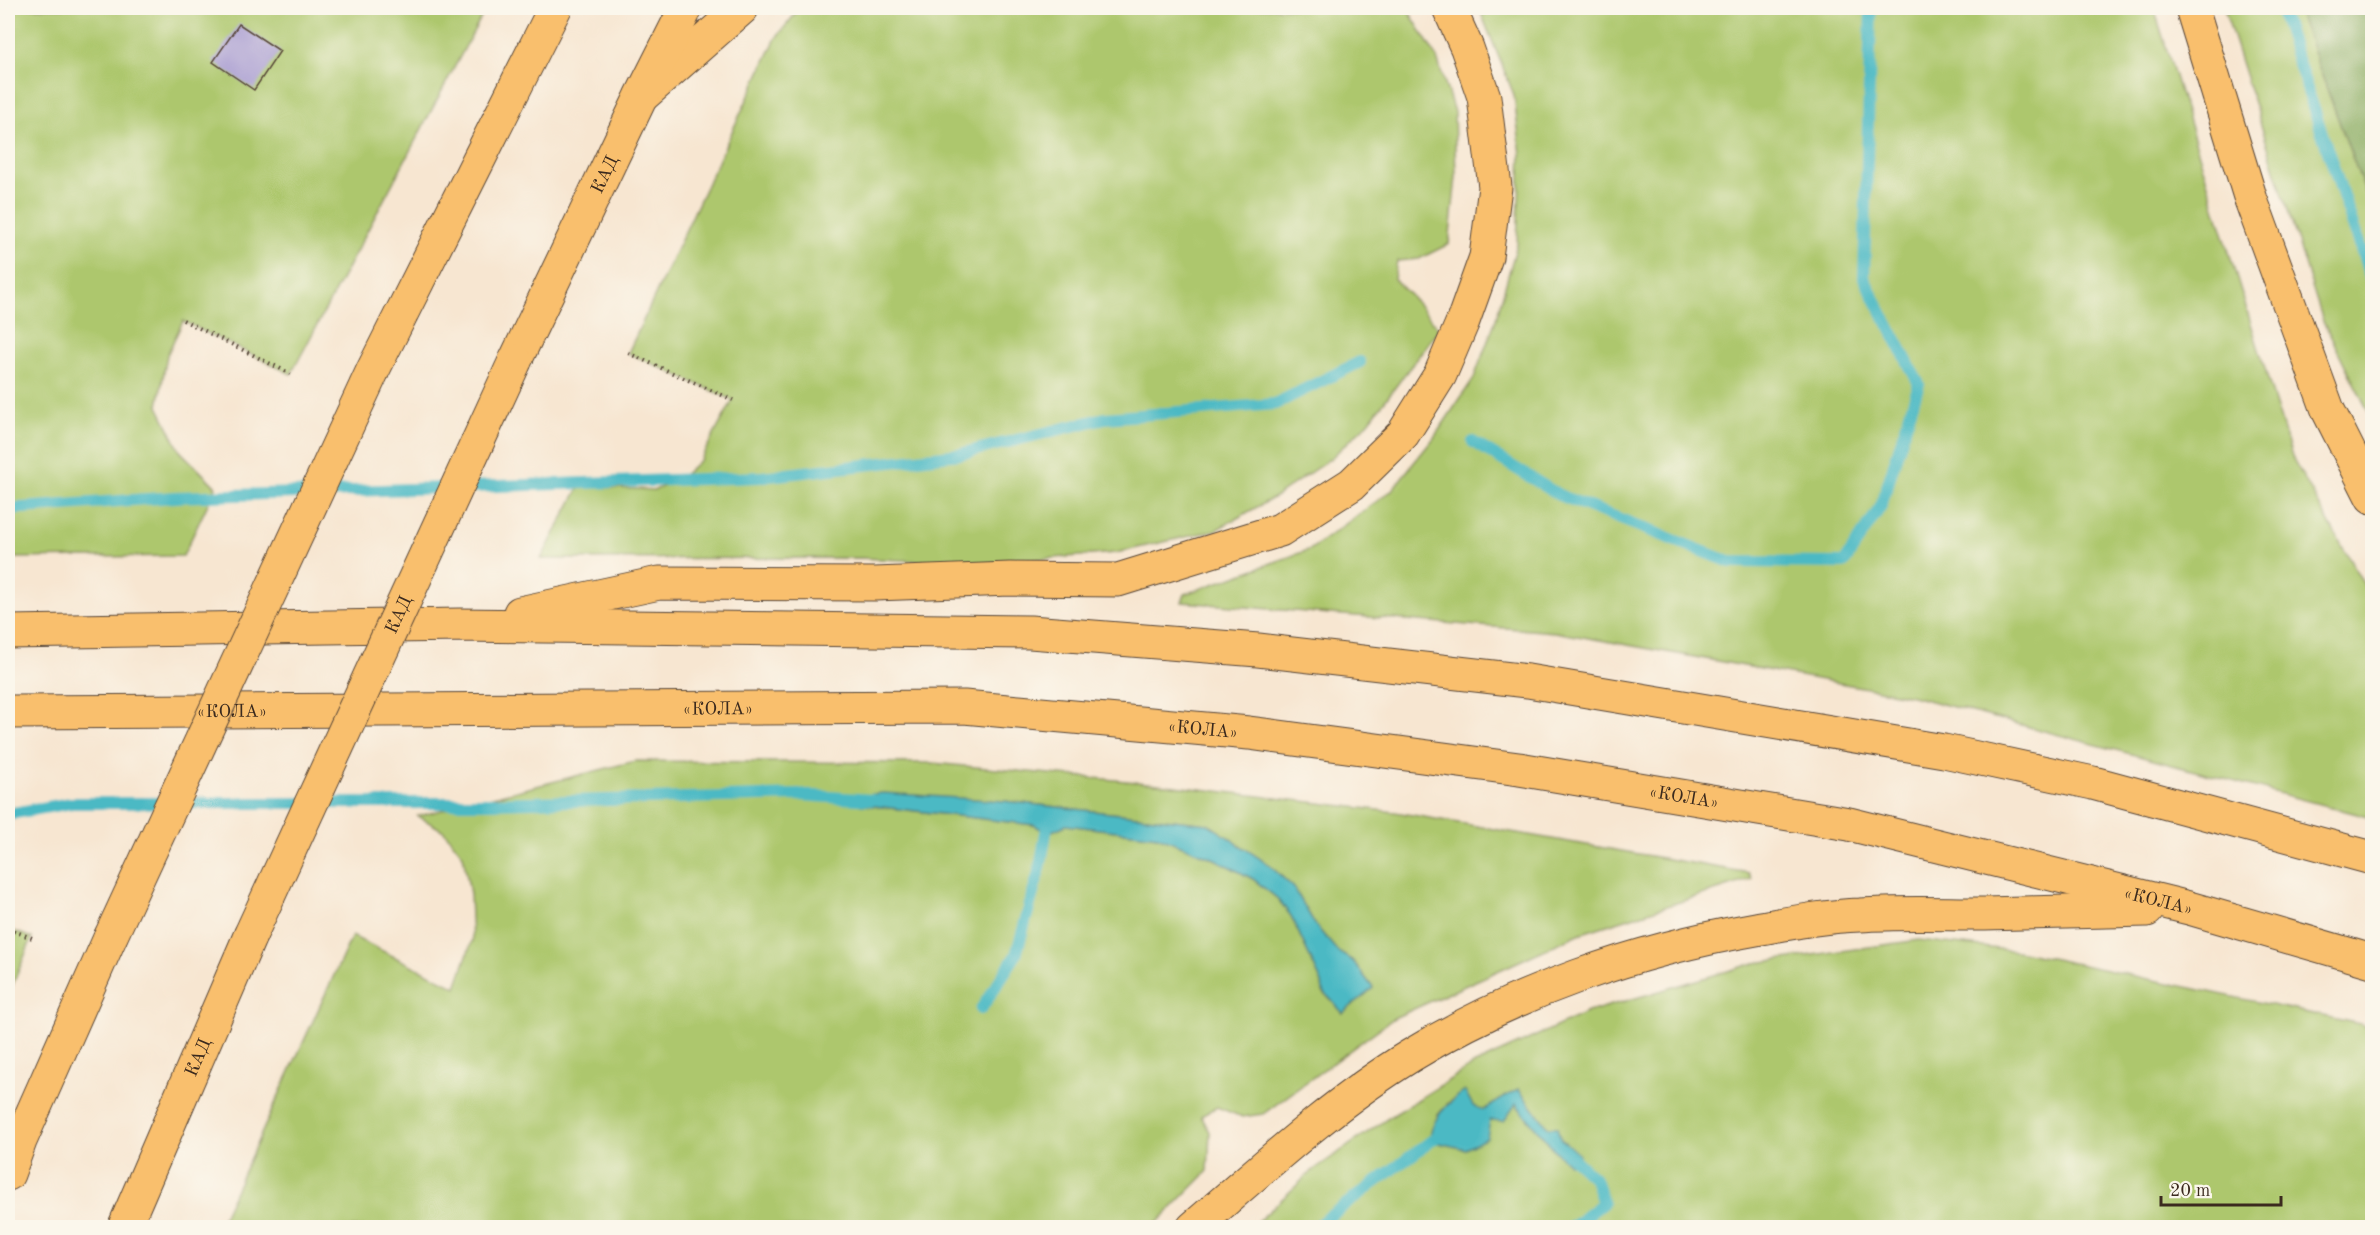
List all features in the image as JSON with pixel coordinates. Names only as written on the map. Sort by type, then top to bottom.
[{"type":"main road","points":[[8,1174],[14,1151],[110,938],[373,370],[555,8]]},
{"type":"main road","name":"КАД","points":[[124,1227],[250,936],[510,371],[686,8]]},
{"type":"main road","points":[[641,97],[742,8]]},
{"type":"main road","points":[[460,626],[659,583],[875,584],[1010,579],[1118,580],[1280,530],[1352,484],[1403,434],[1440,375],[1463,321],[1486,257],[1495,187],[1484,97],[1467,48],[1449,8]]},
{"type":"main road","points":[[2192,8],[2251,200],[2328,410],[2373,497]]},
{"type":"main road","points":[[8,632],[460,626],[1030,632],[1258,650],[1528,681],[1944,751],[2092,783],[2373,858]]},
{"type":"main road","name":"«КОЛА»","points":[[8,712],[952,707],[1249,733],[1519,769],[1849,824],[2189,908],[2373,961]]},
{"type":"main road","points":[[1194,1227],[1292,1143],[1358,1092],[1409,1057],[1463,1026],[1564,982],[1650,952],[1794,922],[1859,915],[2189,908]]},
{"type":"path","points":[[183,321],[291,374]]},
{"type":"path","points":[[628,353],[733,400]]},
{"type":"path","points":[[8,929],[32,938]]},
{"type":"green space","points":[[8,8],[486,8],[291,374],[183,321],[167,355],[158,406],[180,451],[216,487],[183,556],[8,558]]},
{"type":"green space","points":[[800,8],[1407,8],[1437,58],[1454,112],[1456,177],[1449,244],[1419,259],[1397,261],[1394,279],[1439,329],[1369,422],[1331,458],[1275,497],[1216,530],[1116,553],[980,564],[860,558],[541,559],[580,486],[655,490],[679,479],[700,460],[733,400],[628,353],[776,38]]},
{"type":"green space","points":[[1479,8],[2154,8],[2292,457],[2372,599],[2372,818],[1912,696],[1555,632],[1182,602],[1185,594],[1311,549],[1391,491],[1433,439],[1474,378],[1496,319],[1517,244],[1521,155],[1514,95]]},
{"type":"green space","points":[[2224,8],[2297,8],[2372,210],[2372,419],[2323,321]]},
{"type":"green space","points":[[2297,8],[2372,8],[2372,210]]},
{"type":"green space","points":[[635,761],[932,763],[1158,784],[1395,812],[1749,873],[1752,879],[1579,934],[1394,1018],[1263,1114],[1242,1117],[1217,1107],[1201,1116],[1210,1132],[1208,1171],[1153,1227],[218,1228],[352,936],[456,987],[472,941],[470,894],[463,855],[444,831],[418,816]],"holes":[[[857,796],[1004,801],[1208,824],[1268,864],[1294,888],[1316,926],[1338,952],[1353,961],[1373,988],[1343,1013],[1323,992],[1322,983],[1291,916],[1278,899],[1253,879],[1215,859],[1158,836],[1066,825],[1052,831],[1043,830],[1034,825],[857,804]]]},
{"type":"green space","points":[[8,929],[32,938],[8,996]]},
{"type":"green space","points":[[1919,940],[2017,951],[2360,1024],[2372,1029],[2372,1227],[1251,1228],[1312,1171],[1387,1119],[1473,1065],[1588,1012],[1755,963]],"holes":[[[1518,1089],[1548,1128],[1578,1155],[1569,1164],[1554,1150],[1515,1103],[1490,1120],[1466,1149],[1439,1143],[1437,1116],[1448,1103],[1465,1091],[1473,1106],[1484,1110]]]},
{"type":"water","points":[[883,793],[1004,801],[1208,824],[1268,864],[1294,888],[1316,926],[1338,952],[1353,961],[1373,988],[1343,1013],[1323,991],[1322,983],[1291,916],[1278,899],[1253,879],[1215,859],[1158,836],[1066,825],[1052,831],[1043,830],[1034,825],[857,804],[857,796]]},
{"type":"water","points":[[1518,1089],[1548,1127],[1557,1127],[1560,1138],[1579,1155],[1569,1164],[1554,1150],[1516,1104],[1504,1121],[1490,1120],[1487,1138],[1466,1149],[1439,1143],[1430,1136],[1443,1110],[1465,1091],[1473,1106],[1484,1110]]},
{"type":"building","points":[[239,24],[280,51],[254,90],[213,62]]},
{"type":"waterway","points":[[1473,442],[1559,495],[1730,562],[1844,563],[1881,506],[1919,384],[1864,278],[1871,8]]},
{"type":"waterway","points":[[2280,8],[2372,282]]},
{"type":"waterway","points":[[8,509],[175,497],[761,477],[960,454],[1105,418],[1275,404],[1360,362]]},
{"type":"waterway","points":[[8,814],[71,803],[493,803],[800,795],[872,800]]},
{"type":"waterway","points":[[981,1009],[1016,955],[1040,868],[1049,815]]},
{"type":"waterway","points":[[1314,1228],[1446,1130]]},
{"type":"waterway","points":[[1563,1149],[1595,1179],[1603,1203],[1571,1228]]}]
